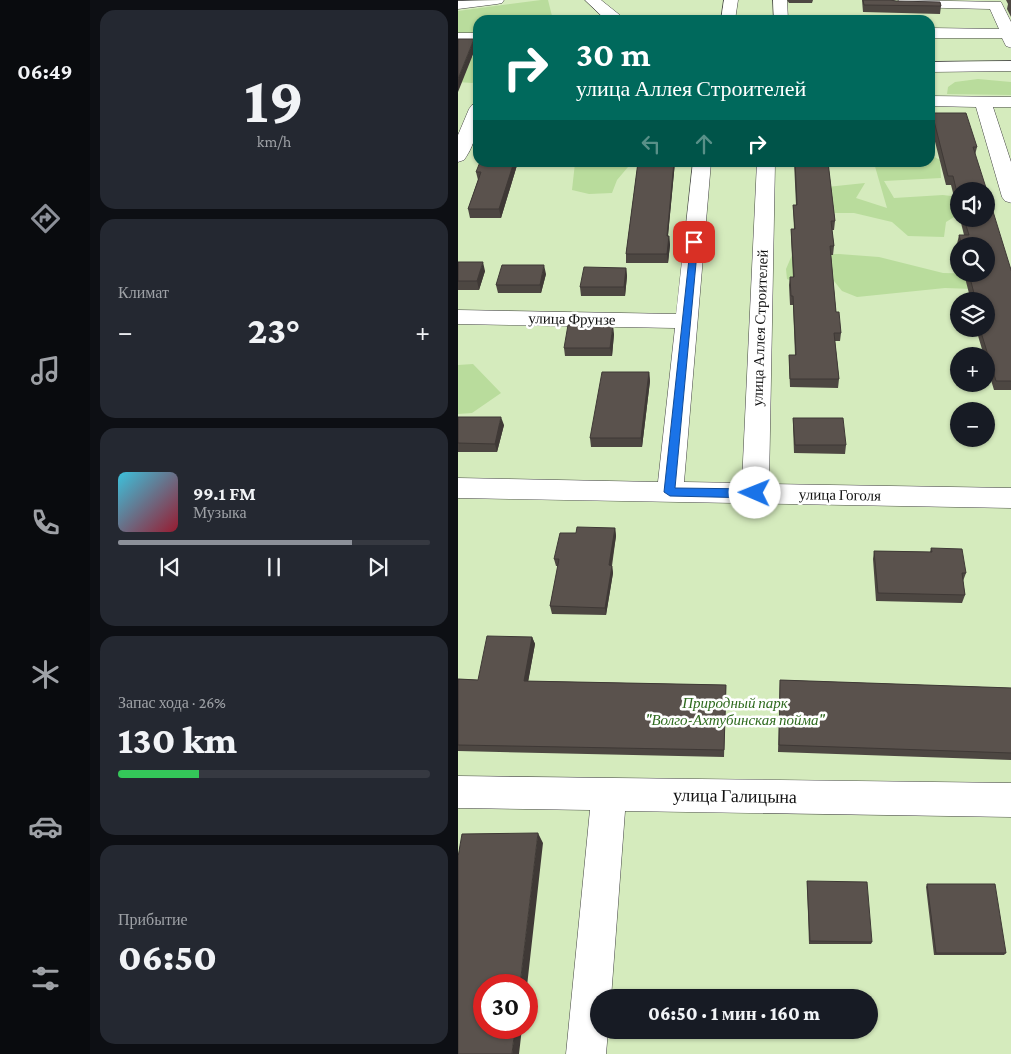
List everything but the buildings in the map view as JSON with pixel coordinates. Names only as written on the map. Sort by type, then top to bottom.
[{"type":"street","points":[[458,4],[471,0]]},
{"type":"street","points":[[458,4],[497,0]]},
{"type":"street","points":[[592,0],[610,15]]},
{"type":"street","points":[[729,15],[731,0]]},
{"type":"street","points":[[780,0],[781,15]]},
{"type":"street","points":[[898,15],[894,2],[995,3],[1010,37],[935,33]]},
{"type":"street","points":[[458,38],[473,38]]},
{"type":"street","points":[[935,67],[1012,66]]},
{"type":"street","points":[[935,101],[1012,102]]},
{"type":"street","points":[[983,102],[1012,197]]},
{"type":"street","points":[[458,156],[473,121]]},
{"type":"street","points":[[670,492],[701,167]]},
{"type":"street","name":"улица Аллея Строителей","points":[[755,493],[766,167]]},
{"type":"street","name":"улица Фрунзе","points":[[458,317],[686,321]]},
{"type":"street","name":"улица Гоголя","points":[[458,488],[1012,498]]},
{"type":"street","name":"улица Галицына","points":[[458,792],[1012,800]]},
{"type":"street","points":[[586,1054],[609,794]]},
{"type":"green space","name":"Природный парк \"Волго-Ахтубинская пойма\"","points":[[458,0],[1011,0],[1011,1054],[458,1054]]},
{"type":"green space","points":[[548,0],[552,15],[473,15],[473,35],[458,35],[458,11]]},
{"type":"green space","points":[[458,57],[473,57],[473,83],[458,82]]},
{"type":"green space","points":[[978,79],[1011,82],[1011,95],[947,94],[948,87],[955,82]]},
{"type":"green space","points":[[935,157],[940,160],[941,178],[884,181],[894,198],[950,196],[950,220],[946,222],[944,237],[908,236],[892,222],[854,213],[801,213],[798,190],[865,183],[856,198],[887,208],[875,167],[935,167]]},
{"type":"green space","points":[[575,167],[628,167],[617,180],[612,193],[589,194],[572,190]]},
{"type":"green space","points":[[839,254],[879,257],[950,273],[950,282],[994,282],[1002,290],[945,288],[857,297],[842,291],[834,281],[803,285],[787,279],[786,269],[792,255]]},
{"type":"green space","points":[[473,364],[501,393],[472,413],[458,414],[458,365]]},
{"type":"route","points":[[694,242],[670,492],[755,493]]}]
